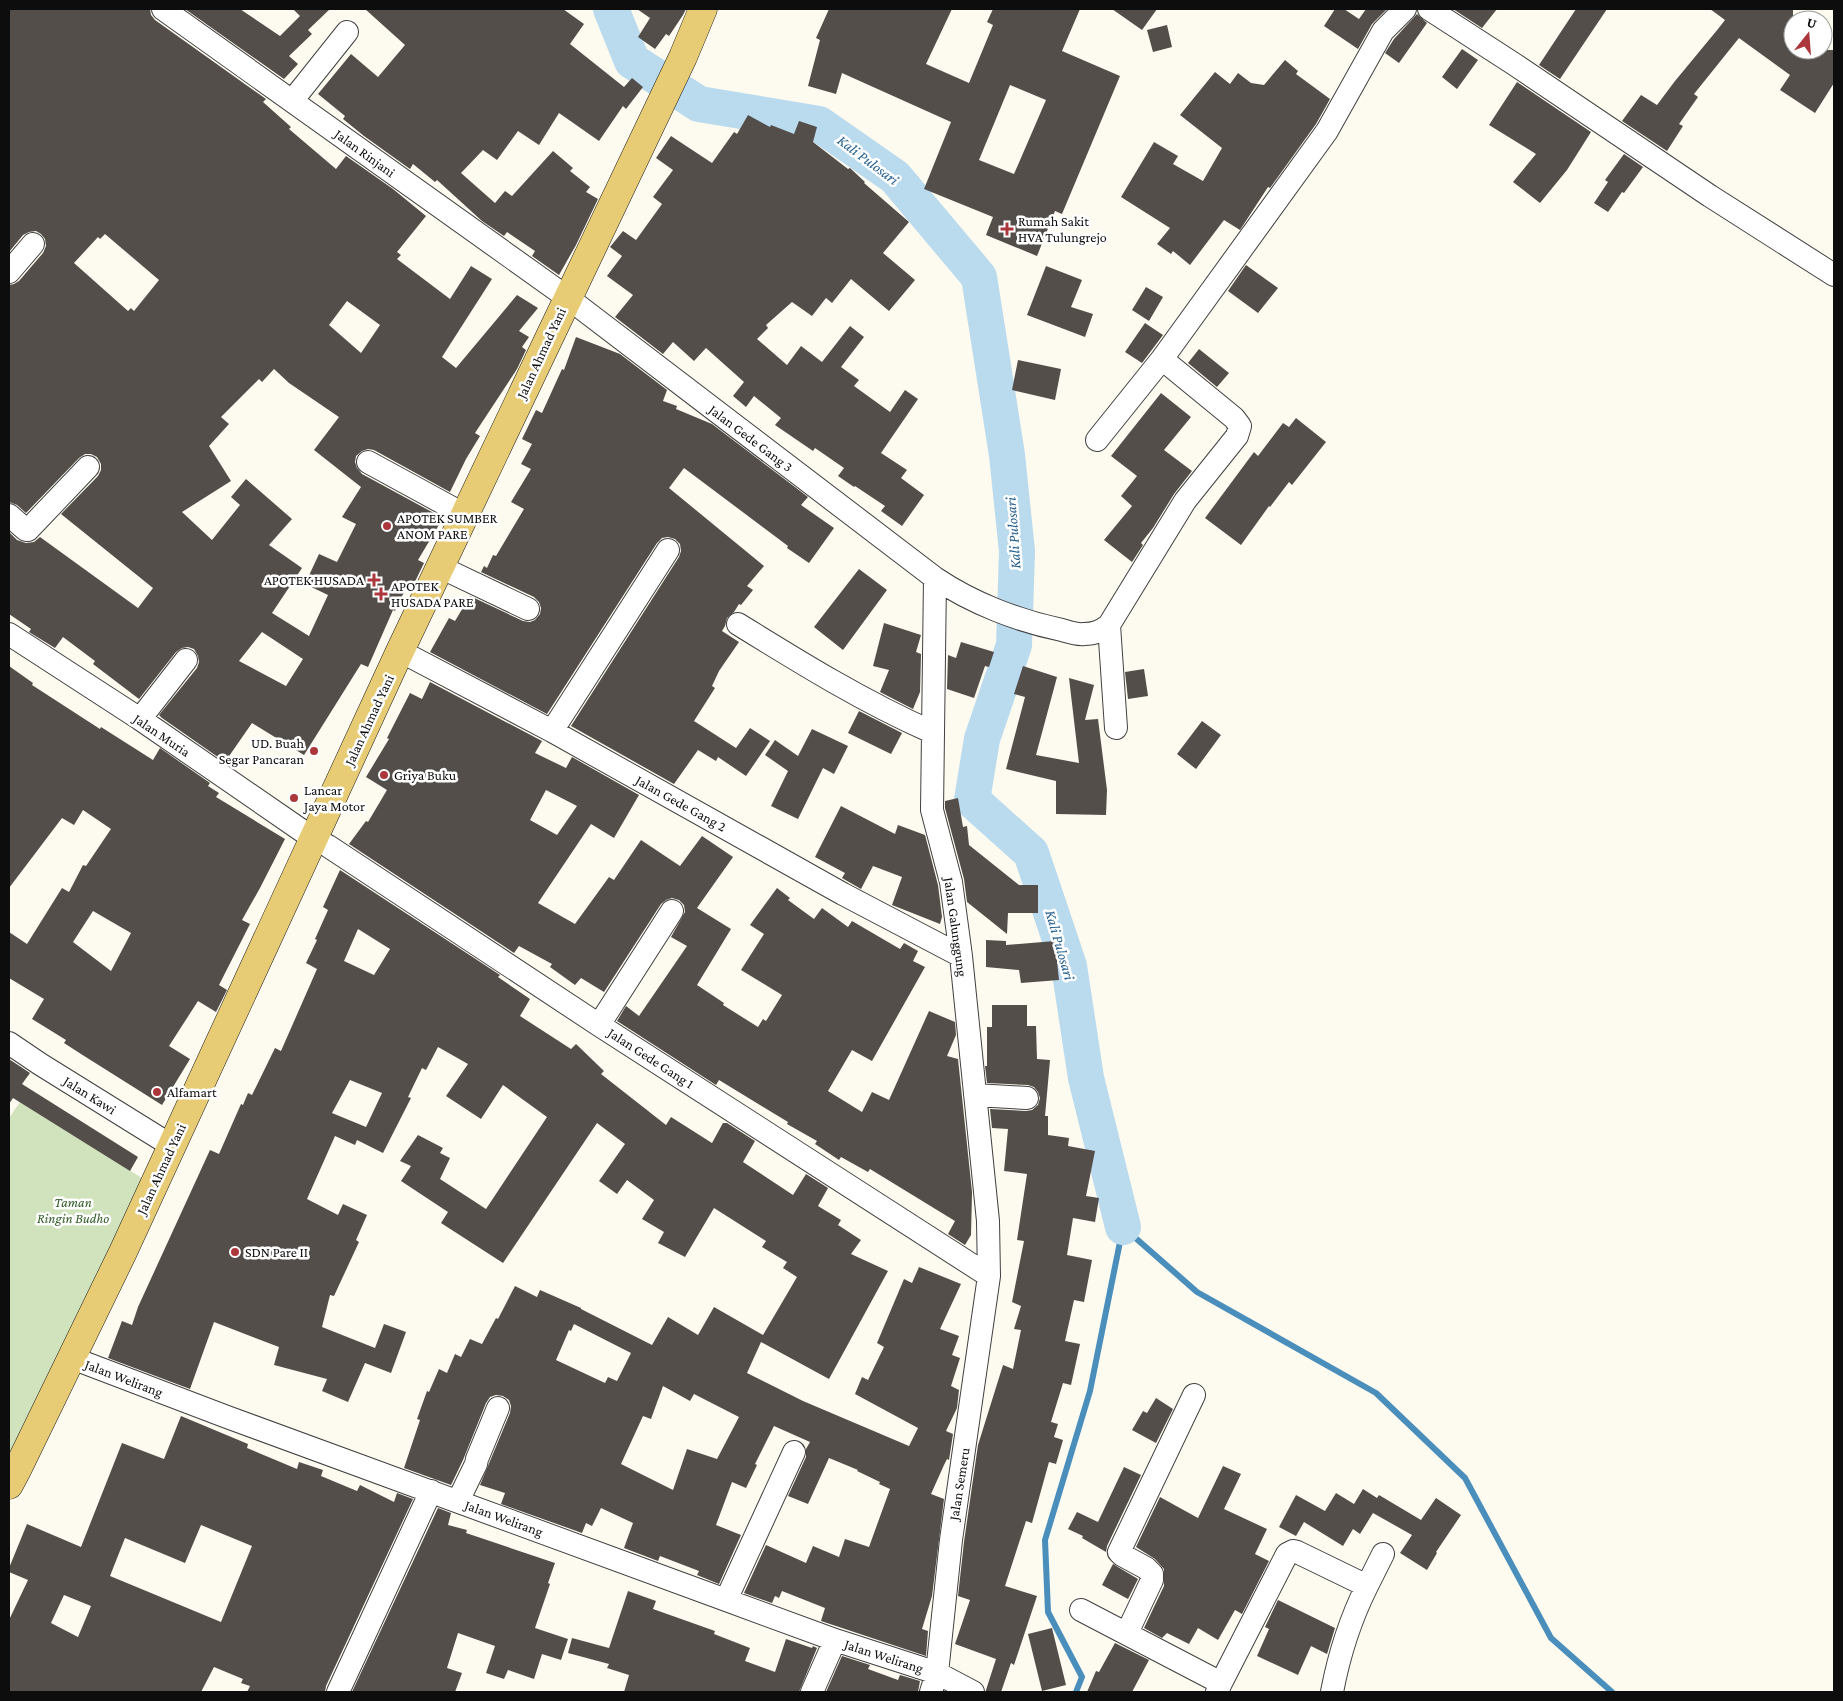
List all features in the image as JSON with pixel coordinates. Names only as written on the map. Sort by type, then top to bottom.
[{"type":"main road","name":"Jalan Ahmad Yani","points":[[9,1485],[123,1252],[400,651],[660,106],[704,9]]},
{"type":"street","name":"Jalan Rinjani","points":[[163,9],[568,298]]},
{"type":"street","points":[[1097,440],[1162,359],[1327,131],[1382,31],[1405,9]]},
{"type":"street","points":[[1429,9],[1710,196],[1834,274]]},
{"type":"street","points":[[292,101],[347,32]]},
{"type":"street","points":[[9,272],[33,244]]},
{"type":"street","name":"Jalan Gede Gang 3","points":[[568,298],[935,578],[955,591],[998,610],[1045,626],[1096,631]]},
{"type":"street","points":[[1116,728],[1096,631],[1185,501],[1236,436],[1240,426],[1234,418],[1162,359]]},
{"type":"street","points":[[368,462],[465,515]]},
{"type":"street","points":[[9,515],[28,530],[88,467]]},
{"type":"street","points":[[552,731],[668,550]]},
{"type":"street","points":[[440,567],[528,609]]},
{"type":"street","name":"Jalan Galunggung","points":[[935,578],[932,810],[951,882],[961,956],[988,1221],[989,1276]]},
{"type":"street","points":[[738,624],[819,675],[932,732]]},
{"type":"street","name":"Jalan Muria","points":[[9,634],[140,719],[314,839]]},
{"type":"street","name":"Jalan Gede Gang 2","points":[[400,651],[552,731],[843,894],[961,956]]},
{"type":"street","points":[[140,719],[186,660]]},
{"type":"street","name":"Jalan Gede Gang 1","points":[[314,839],[328,846],[989,1276]]},
{"type":"street","points":[[599,1024],[672,911]]},
{"type":"street","name":"Jalan Kawi","points":[[9,1043],[172,1146]]},
{"type":"street","points":[[975,1095],[1027,1098]]},
{"type":"street","name":"Jalan Semeru","points":[[934,1683],[951,1540],[989,1276]]},
{"type":"street","name":"Jalan Welirang","points":[[72,1358],[227,1418],[431,1491],[834,1640],[934,1683],[973,1692]]},
{"type":"street","points":[[1127,1633],[1152,1580],[1152,1574],[1146,1568],[1119,1552],[1194,1395]]},
{"type":"street","points":[[458,1501],[476,1464],[476,1459],[498,1408]]},
{"type":"street","points":[[726,1600],[794,1452]]},
{"type":"street","points":[[338,1692],[431,1491]]},
{"type":"street","points":[[1081,1610],[1127,1633],[1219,1688],[1287,1554],[1293,1551],[1297,1552],[1367,1586]]},
{"type":"street","points":[[1332,1692],[1354,1611],[1383,1554]]},
{"type":"street","points":[[812,1692],[834,1640]]},
{"type":"green space","name":"Taman Ringin Budho","points":[[20,1102],[153,1185],[9,1485],[9,1118]]},
{"type":"building","points":[[9,9],[150,9],[151,15],[155,20],[266,99],[263,102],[291,127],[289,129],[336,169],[346,156],[393,189],[426,216],[397,252],[401,255],[397,259],[450,299],[471,266],[492,279],[442,357],[456,368],[517,295],[538,308],[519,331],[529,337],[522,347],[526,350],[517,369],[475,433],[480,436],[450,492],[374,450],[362,451],[356,456],[357,468],[362,474],[443,518],[418,560],[424,563],[410,592],[405,590],[395,611],[393,610],[368,667],[361,664],[304,755],[252,723],[225,762],[162,718],[159,715],[197,668],[199,662],[194,649],[182,648],[176,652],[139,699],[93,664],[95,661],[63,637],[55,648],[29,632],[31,629],[9,614],[9,532],[17,540],[26,543],[34,542],[40,537],[138,608],[153,588],[61,514],[98,476],[101,464],[97,457],[85,454],[79,458],[26,513],[17,505],[9,502],[9,285],[19,281],[43,253],[46,246],[45,239],[36,231],[29,232],[23,235],[9,252]],"holes":[[[105,234],[159,280],[134,311],[131,308],[128,311],[74,263],[98,237],[100,239]],[[347,301],[380,325],[361,353],[329,325]],[[274,369],[289,383],[339,417],[314,450],[361,487],[342,517],[356,524],[337,562],[319,554],[305,584],[328,595],[309,636],[272,613],[302,568],[269,545],[292,519],[246,479],[231,497],[240,505],[212,540],[182,512],[231,481],[209,446],[229,424],[221,417],[259,379],[262,382]],[[262,632],[303,659],[286,686],[239,661]]]},
{"type":"building","points":[[185,9],[240,9],[280,36],[300,16],[293,9],[330,9],[308,30],[312,34],[289,56],[298,64],[284,79]]},
{"type":"building","points":[[365,9],[563,9],[584,24],[570,44],[624,87],[632,78],[643,87],[626,109],[623,106],[599,141],[559,113],[539,145],[518,131],[497,160],[483,150],[461,173],[495,203],[505,191],[512,196],[553,151],[573,168],[570,171],[590,187],[586,192],[598,199],[559,275],[532,256],[535,251],[507,232],[504,236],[482,221],[437,180],[435,182],[413,164],[410,169],[364,136],[343,119],[345,116],[318,94],[351,54],[378,77],[405,45]]},
{"type":"building","points":[[637,9],[686,9],[669,36],[666,34],[655,49],[638,37],[650,18]]},
{"type":"building","points":[[829,9],[952,9],[926,64],[969,83],[993,25],[987,22],[993,9],[1080,9],[1062,51],[1120,76],[1062,214],[1055,211],[1037,256],[986,235],[993,217],[924,189],[951,122],[842,73],[836,94],[808,86],[820,40],[816,38]],"holes":[[[1010,85],[1046,100],[1014,174],[979,160]]]},
{"type":"building","points":[[1112,9],[1157,9],[1142,30]]},
{"type":"building","points":[[1335,9],[1344,9],[1359,19],[1366,9],[1387,9],[1372,24],[1358,49],[1324,26]]},
{"type":"building","points":[[1453,9],[1497,9],[1482,28]]},
{"type":"building","points":[[1576,9],[1607,9],[1560,79],[1539,65]]},
{"type":"building","points":[[1710,9],[1793,9],[1783,10],[1783,60],[1833,60],[1834,50],[1834,83],[1815,113],[1780,90],[1790,75],[1739,38],[1694,94],[1698,97],[1679,124],[1683,126],[1667,151],[1622,121],[1641,95],[1657,105],[1725,20]]},
{"type":"building","points":[[1417,14],[1427,23],[1399,63],[1385,53],[1394,39]]},
{"type":"building","points":[[1167,25],[1172,47],[1153,52],[1147,30]]},
{"type":"building","points":[[1462,49],[1478,60],[1457,89],[1442,77]]},
{"type":"building","points":[[1285,60],[1298,71],[1296,74],[1330,99],[1316,124],[1270,188],[1268,187],[1240,230],[1224,220],[1190,265],[1173,251],[1171,254],[1157,244],[1170,228],[1121,197],[1154,142],[1178,156],[1173,164],[1203,181],[1222,148],[1180,115],[1215,72],[1230,84],[1238,73],[1251,83],[1264,85]]},
{"type":"building","points":[[1517,82],[1591,132],[1567,170],[1540,203],[1513,182],[1536,154],[1489,125]]},
{"type":"building","points":[[748,115],[770,127],[771,125],[794,134],[799,121],[817,127],[813,142],[848,169],[850,168],[864,183],[909,222],[883,253],[915,280],[889,311],[851,279],[832,303],[826,298],[812,316],[792,302],[766,325],[768,328],[757,339],[787,365],[801,346],[822,362],[850,326],[864,337],[841,367],[859,380],[854,386],[890,412],[905,390],[918,399],[881,453],[907,470],[901,478],[924,495],[902,526],[881,511],[885,506],[838,476],[844,468],[815,448],[813,451],[775,425],[781,418],[754,396],[746,407],[733,396],[744,382],[706,348],[694,361],[673,342],[663,354],[615,317],[633,295],[607,276],[622,256],[610,247],[623,231],[636,240],[662,204],[653,197],[673,170],[656,158],[671,136],[712,163],[734,132],[737,134]]},
{"type":"building","points":[[1624,154],[1643,167],[1608,212],[1594,203],[1608,182],[1605,180]]},
{"type":"building","points":[[1246,265],[1278,288],[1258,313],[1228,291]]},
{"type":"building","points":[[1046,266],[1082,280],[1071,307],[1093,314],[1085,337],[1027,315]]},
{"type":"building","points":[[1146,287],[1163,297],[1149,321],[1132,310]]},
{"type":"building","points":[[1145,323],[1163,335],[1142,363],[1125,352]]},
{"type":"building","points":[[576,337],[620,354],[667,390],[663,401],[677,406],[676,409],[712,424],[808,497],[801,505],[834,528],[809,563],[684,468],[669,488],[764,566],[747,586],[753,590],[727,618],[722,631],[739,642],[719,671],[712,686],[715,688],[694,721],[736,748],[750,728],[770,741],[746,776],[718,757],[716,761],[698,750],[674,784],[571,726],[679,557],[681,551],[680,544],[675,539],[662,538],[657,543],[547,714],[430,652],[449,618],[455,621],[470,596],[523,621],[530,622],[535,620],[540,614],[539,602],[534,597],[481,572],[484,566],[487,568],[493,555],[496,556],[524,509],[511,502],[531,469],[521,464],[532,444],[522,439],[536,410],[542,413],[562,369],[564,370]]},
{"type":"building","points":[[1199,349],[1229,373],[1217,387],[1188,363]]},
{"type":"building","points":[[1018,360],[1061,369],[1055,400],[1012,390]]},
{"type":"building","points":[[1161,393],[1191,417],[1164,450],[1192,471],[1141,543],[1143,545],[1132,562],[1104,540],[1132,506],[1121,496],[1137,476],[1111,456]]},
{"type":"building","points":[[1296,418],[1326,442],[1292,485],[1289,482],[1269,506],[1241,545],[1205,518],[1254,452],[1258,456],[1283,423],[1289,427]]},
{"type":"building","points":[[859,569],[887,590],[843,650],[814,627]]},
{"type":"building","points":[[884,623],[921,635],[916,652],[921,654],[920,692],[913,709],[880,692],[889,670],[873,666]]},
{"type":"building","points":[[961,642],[994,652],[989,667],[985,666],[974,698],[947,689],[948,655],[956,658]]},
{"type":"building","points":[[9,666],[33,683],[32,685],[100,729],[101,727],[153,760],[160,748],[210,783],[208,786],[219,793],[216,797],[285,839],[242,920],[250,924],[219,985],[227,990],[216,1012],[198,1001],[169,1046],[190,1059],[162,1105],[64,1043],[66,1040],[32,1019],[44,999],[9,978],[9,932],[27,944],[62,888],[69,892],[83,865],[86,866],[111,829],[83,810],[74,825],[62,818],[9,888]],"holes":[[[93,911],[131,933],[111,971],[73,942]]]},
{"type":"building","points":[[1023,666],[1057,677],[1036,755],[1079,763],[1069,678],[1094,685],[1085,720],[1098,719],[1107,790],[1106,815],[1056,814],[1056,781],[1006,769],[1025,697],[1014,694]]},
{"type":"building","points":[[1144,669],[1148,696],[1128,699],[1125,672]]},
{"type":"building","points":[[430,682],[542,741],[535,753],[566,768],[572,757],[639,795],[614,838],[591,824],[538,903],[575,924],[609,877],[614,880],[641,840],[680,866],[702,836],[733,857],[697,908],[731,929],[697,985],[724,1003],[723,1005],[758,1027],[763,1019],[766,1021],[782,995],[741,970],[764,934],[750,925],[777,888],[790,898],[788,900],[814,919],[822,908],[848,927],[852,921],[900,949],[904,943],[918,951],[913,961],[925,967],[872,1061],[852,1050],[828,1091],[862,1112],[872,1092],[889,1100],[929,1011],[955,1022],[956,1035],[947,1056],[958,1059],[972,1192],[971,1235],[965,1245],[948,1234],[955,1221],[870,1169],[868,1172],[841,1157],[839,1160],[815,1144],[817,1141],[787,1124],[788,1122],[719,1080],[716,1085],[617,1021],[626,1006],[639,1016],[687,946],[671,937],[685,912],[684,905],[679,900],[672,898],[661,904],[604,992],[581,978],[575,985],[550,967],[552,964],[519,946],[514,953],[349,844],[366,821],[368,822],[387,790],[366,777],[389,739],[387,738],[410,693],[422,699]],"holes":[[[546,790],[577,806],[557,835],[530,820]]]},
{"type":"building","points":[[859,711],[902,733],[891,754],[848,733]]},
{"type":"building","points":[[1202,721],[1221,735],[1196,769],[1177,754]]},
{"type":"building","points":[[812,729],[848,746],[834,774],[823,768],[798,819],[771,806],[788,771],[765,755],[775,740],[798,756]]},
{"type":"building","points":[[958,798],[963,827],[967,826],[969,845],[1019,885],[1038,885],[1038,913],[1008,913],[1007,934],[967,902],[964,879],[945,808],[945,801]]},
{"type":"building","points":[[841,806],[895,834],[898,825],[925,835],[938,885],[942,917],[940,924],[892,905],[902,877],[873,866],[861,889],[842,878],[845,873],[815,857]]},
{"type":"building","points":[[340,870],[500,975],[498,977],[530,999],[520,1016],[571,1049],[576,1044],[604,1071],[601,1074],[666,1125],[671,1117],[712,1143],[723,1123],[727,1123],[755,1141],[743,1162],[793,1195],[806,1174],[828,1188],[818,1206],[841,1220],[838,1225],[861,1240],[851,1254],[888,1271],[829,1379],[761,1342],[747,1373],[803,1401],[909,1446],[918,1428],[855,1394],[862,1377],[868,1380],[884,1347],[877,1343],[904,1279],[912,1283],[919,1267],[961,1284],[940,1329],[959,1336],[952,1355],[960,1358],[951,1386],[959,1390],[957,1408],[946,1431],[953,1434],[949,1460],[947,1459],[931,1494],[944,1499],[932,1596],[922,1629],[928,1631],[926,1656],[821,1621],[825,1608],[782,1591],[779,1598],[775,1596],[772,1603],[744,1593],[766,1545],[806,1563],[813,1546],[839,1557],[845,1539],[869,1547],[890,1489],[858,1470],[829,1458],[808,1504],[788,1496],[806,1457],[806,1449],[810,1442],[774,1426],[755,1464],[757,1465],[746,1488],[732,1482],[716,1525],[741,1535],[719,1584],[697,1575],[699,1571],[660,1556],[658,1561],[624,1548],[633,1523],[601,1508],[592,1526],[586,1523],[582,1533],[501,1504],[505,1493],[480,1485],[510,1413],[511,1406],[509,1400],[503,1396],[496,1395],[490,1397],[486,1403],[451,1485],[404,1468],[420,1420],[417,1419],[427,1391],[429,1392],[439,1369],[447,1373],[455,1354],[461,1357],[470,1339],[482,1344],[496,1318],[498,1319],[515,1286],[537,1297],[540,1290],[581,1308],[652,1345],[668,1317],[698,1335],[714,1307],[763,1335],[797,1277],[783,1268],[787,1262],[762,1247],[766,1241],[714,1208],[685,1257],[658,1243],[664,1232],[642,1219],[654,1200],[627,1180],[617,1194],[599,1181],[625,1144],[597,1123],[503,1263],[441,1223],[448,1212],[401,1181],[411,1166],[400,1161],[418,1135],[443,1148],[440,1153],[450,1158],[440,1179],[486,1209],[547,1117],[503,1085],[481,1119],[446,1096],[468,1064],[438,1047],[426,1070],[422,1068],[408,1097],[411,1098],[383,1153],[357,1140],[355,1145],[335,1136],[307,1199],[338,1215],[343,1204],[367,1215],[356,1240],[359,1242],[334,1296],[330,1295],[322,1327],[375,1348],[384,1324],[406,1332],[391,1373],[365,1363],[348,1402],[322,1391],[327,1379],[274,1365],[279,1347],[214,1322],[190,1389],[108,1358],[122,1321],[132,1325],[138,1307],[210,1150],[219,1154],[241,1104],[243,1105],[248,1093],[252,1095],[275,1048],[281,1051],[317,969],[306,963],[328,910],[323,907]],"holes":[[[358,929],[390,949],[374,975],[344,961]],[[350,1080],[382,1093],[366,1127],[332,1113]],[[574,1324],[631,1353],[617,1381],[608,1377],[605,1383],[556,1360],[569,1330],[571,1331]],[[663,1386],[690,1401],[694,1394],[739,1417],[717,1459],[687,1449],[673,1490],[621,1464],[643,1416],[651,1419]]]},
{"type":"building","points":[[986,940],[1006,941],[1006,945],[1055,941],[1059,980],[1021,983],[1019,970],[986,967]]},
{"type":"building","points":[[992,1005],[1027,1005],[1027,1026],[1036,1026],[1037,1059],[1050,1060],[1045,1116],[1048,1116],[1048,1135],[1069,1138],[1068,1146],[1095,1151],[1086,1196],[1099,1198],[1095,1222],[1073,1218],[1067,1255],[1092,1260],[1084,1302],[1074,1300],[1065,1341],[1080,1344],[1071,1385],[1063,1383],[1051,1422],[1058,1424],[1054,1437],[1063,1440],[1056,1464],[1049,1462],[1032,1523],[1026,1521],[1005,1586],[1037,1596],[1014,1665],[1011,1663],[1001,1692],[986,1692],[996,1659],[955,1644],[970,1600],[958,1596],[978,1445],[1003,1365],[1013,1369],[1021,1330],[1014,1329],[1021,1306],[1012,1302],[1024,1241],[1017,1240],[1027,1174],[1004,1171],[1008,1129],[992,1128],[990,1109],[1032,1110],[1038,1105],[1040,1098],[1034,1087],[1028,1085],[987,1083],[985,1066],[987,1066],[987,1027],[992,1027]]},
{"type":"building","points":[[9,1059],[30,1073],[22,1084],[138,1157],[130,1171],[13,1098],[9,1104]]},
{"type":"building","points":[[1156,1398],[1173,1409],[1156,1443],[1132,1430],[1143,1411],[1147,1413]]},
{"type":"building","points":[[181,1416],[248,1444],[247,1448],[297,1469],[299,1462],[323,1470],[321,1476],[357,1491],[360,1485],[394,1502],[397,1493],[413,1499],[326,1686],[325,1692],[247,1692],[250,1686],[241,1683],[243,1679],[214,1667],[201,1692],[9,1692],[9,1620],[28,1580],[9,1572],[9,1568],[27,1524],[81,1547],[122,1443],[164,1459]],"holes":[[[201,1525],[252,1546],[221,1622],[110,1576],[125,1538],[185,1563]],[[64,1595],[91,1606],[78,1637],[51,1623]]]},
{"type":"building","points":[[1223,1466],[1241,1474],[1224,1509],[1267,1529],[1255,1554],[1269,1561],[1242,1614],[1235,1610],[1218,1640],[1198,1628],[1189,1644],[1167,1633],[1162,1638],[1144,1628],[1164,1586],[1164,1569],[1155,1559],[1136,1547],[1160,1497],[1198,1518]]},
{"type":"building","points":[[1124,1467],[1141,1475],[1107,1546],[1106,1552],[1082,1538],[1083,1536],[1068,1529],[1077,1512],[1098,1522]]},
{"type":"building","points":[[1363,1489],[1377,1498],[1379,1495],[1421,1520],[1436,1498],[1461,1515],[1436,1552],[1427,1570],[1400,1553],[1412,1535],[1373,1513],[1360,1534],[1353,1529],[1343,1546],[1304,1522],[1296,1536],[1279,1527],[1296,1495],[1325,1511],[1336,1493],[1354,1504]]},
{"type":"building","points":[[438,1508],[451,1513],[448,1525],[467,1530],[466,1533],[555,1563],[535,1628],[568,1639],[561,1660],[542,1654],[534,1679],[508,1670],[504,1679],[486,1673],[495,1646],[458,1633],[447,1668],[462,1673],[455,1692],[352,1692]]},
{"type":"building","points":[[1113,1564],[1138,1579],[1128,1599],[1102,1585]]},
{"type":"building","points":[[628,1591],[656,1601],[653,1609],[715,1631],[714,1634],[750,1648],[745,1661],[775,1672],[786,1639],[817,1648],[799,1692],[624,1692],[629,1675],[607,1668],[609,1664],[568,1653],[572,1638],[609,1648]]},
{"type":"building","points":[[1278,1600],[1335,1628],[1327,1654],[1311,1646],[1298,1675],[1257,1656],[1269,1629],[1265,1627]]},
{"type":"building","points":[[1052,1628],[1066,1685],[1042,1691],[1028,1634]]},
{"type":"building","points":[[1115,1643],[1149,1660],[1132,1692],[1087,1692],[1096,1671],[1099,1672]]},
{"type":"building","points":[[842,1656],[870,1665],[868,1669],[898,1680],[900,1675],[920,1681],[918,1692],[826,1692]]},
{"type":"waterway","name":"Kali Pulosari","points":[[611,9],[632,61],[699,104],[819,124],[895,177],[979,277],[1007,455],[1017,551],[1014,645],[982,739],[972,800],[1031,853],[1069,966],[1086,1078],[1123,1227]]},
{"type":"waterway","points":[[1123,1227],[1197,1292],[1376,1393],[1465,1478],[1551,1638],[1612,1692]]},
{"type":"waterway","points":[[1076,1692],[1082,1677],[1048,1612],[1045,1540],[1090,1391],[1123,1227]]},
{"type":"place","name":"Rumah Sakit HVA Tulungrejo","points":[[1007,229]]},
{"type":"place","name":"APOTEK SUMBER ANOM PARE","points":[[387,526]]},
{"type":"place","name":"APOTEK HUSADA","points":[[374,580]]},
{"type":"place","name":"APOTEK HUSADA PARE","points":[[381,594]]},
{"type":"place","name":"UD. Buah Segar Pancaran","points":[[314,751]]},
{"type":"place","name":"Griya Buku","points":[[384,775]]},
{"type":"place","name":"Lancar Jaya Motor","points":[[294,798]]},
{"type":"place","name":"Alfamart","points":[[157,1092]]},
{"type":"place","name":"SDN Pare II","points":[[235,1252]]}]
